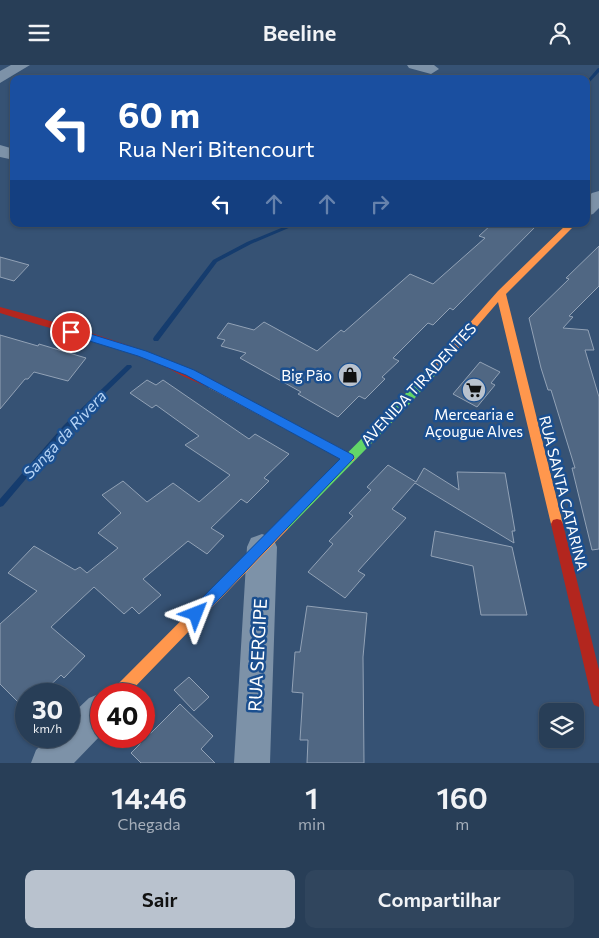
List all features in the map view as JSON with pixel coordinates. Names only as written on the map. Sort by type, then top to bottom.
[{"type":"street","points":[[0,78],[22,65]]},
{"type":"street","points":[[414,65],[431,69]]},
{"type":"street","points":[[590,206],[599,197]]},
{"type":"street","name":"AVENIDA TIRADENTES","points":[[129,683],[402,405],[501,293],[569,227]]},
{"type":"street","name":"RUA SANTA CATARINA","points":[[501,293],[599,700]]},
{"type":"street","points":[[0,310],[142,354],[190,372],[348,458]]},
{"type":"street","name":"RUA SERGIPE","points":[[252,763],[262,547]]},
{"type":"street","points":[[49,763],[90,721]]},
{"type":"building","points":[[489,227],[535,227],[453,310],[450,308],[433,325],[428,323],[393,358],[399,361],[382,377],[385,379],[365,399],[359,396],[338,417],[298,394],[301,392],[240,358],[246,353],[221,346],[225,340],[217,338],[228,323],[254,330],[264,322],[317,351],[341,330],[344,332],[410,274],[433,284],[485,238],[479,236]]},
{"type":"building","points":[[599,246],[599,286],[569,316],[573,317],[563,328],[588,330],[594,350],[585,350],[599,397],[599,549],[592,550],[572,468],[575,468],[551,390],[548,390],[541,368],[529,318]]},
{"type":"building","points":[[0,257],[29,265],[14,281],[0,277]]},
{"type":"building","points":[[0,335],[86,358],[68,381],[34,372],[28,379],[25,379],[0,409]]},
{"type":"building","name":"Mercearia e Açougue Alves","points":[[480,362],[500,372],[491,383],[495,385],[477,407],[453,394]]},
{"type":"building","points":[[147,380],[156,385],[163,380],[249,439],[255,434],[289,454],[264,478],[269,481],[247,503],[241,499],[211,528],[224,536],[207,554],[188,541],[143,579],[161,595],[139,614],[132,607],[124,614],[94,587],[51,627],[85,656],[64,678],[61,675],[53,683],[15,683],[15,699],[0,684],[0,624],[37,591],[8,573],[34,546],[75,570],[80,567],[87,573],[118,548],[98,533],[121,513],[102,495],[123,481],[147,502],[173,483],[199,502],[230,475],[185,445],[199,436],[156,405],[152,408],[130,393]]},
{"type":"building","points":[[388,465],[416,482],[424,468],[459,490],[457,472],[505,473],[515,531],[512,531],[514,543],[415,483],[392,509],[406,518],[358,571],[365,575],[345,598],[308,572],[333,544],[329,541],[353,516],[349,513],[371,490],[367,487]]},
{"type":"building","points":[[435,531],[512,547],[527,615],[481,615],[473,566],[431,556]]},
{"type":"building","points":[[307,606],[367,613],[363,657],[364,763],[307,763],[308,740],[300,740],[303,693],[292,692],[295,652],[300,652]]},
{"type":"building","points":[[189,677],[209,697],[194,711],[174,690]]},
{"type":"building","points":[[180,704],[213,736],[201,749],[215,763],[141,763],[131,753],[136,748],[155,748],[155,729]]},
{"type":"waterway","name":"Sanga da Rivera","points":[[590,80],[599,69]]},
{"type":"waterway","name":"Sanga da Rivera","points":[[156,339],[215,261],[249,243],[288,227]]},
{"type":"waterway","name":"Sanga da Rivera","points":[[0,504],[66,427],[129,367]]},
{"type":"traffic: fast","points":[[283,526],[402,405],[434,369]]},
{"type":"traffic: slow","points":[[434,369],[501,293],[569,227]]},
{"type":"traffic: slow","points":[[501,293],[557,524]]},
{"type":"traffic: slow","points":[[213,385],[349,458]]},
{"type":"traffic: slow","points":[[129,683],[283,526]]},
{"type":"traffic: jam","points":[[0,310],[136,351],[188,372],[213,385]]},
{"type":"traffic: jam","points":[[557,524],[599,700]]},
{"type":"place","name":"Big Pão","points":[[350,375]]},
{"type":"place","name":"Mercearia e Açougue Alves","points":[[474,390]]},
{"type":"route","points":[[71,332],[142,354],[190,372],[348,458],[196,614]]}]
